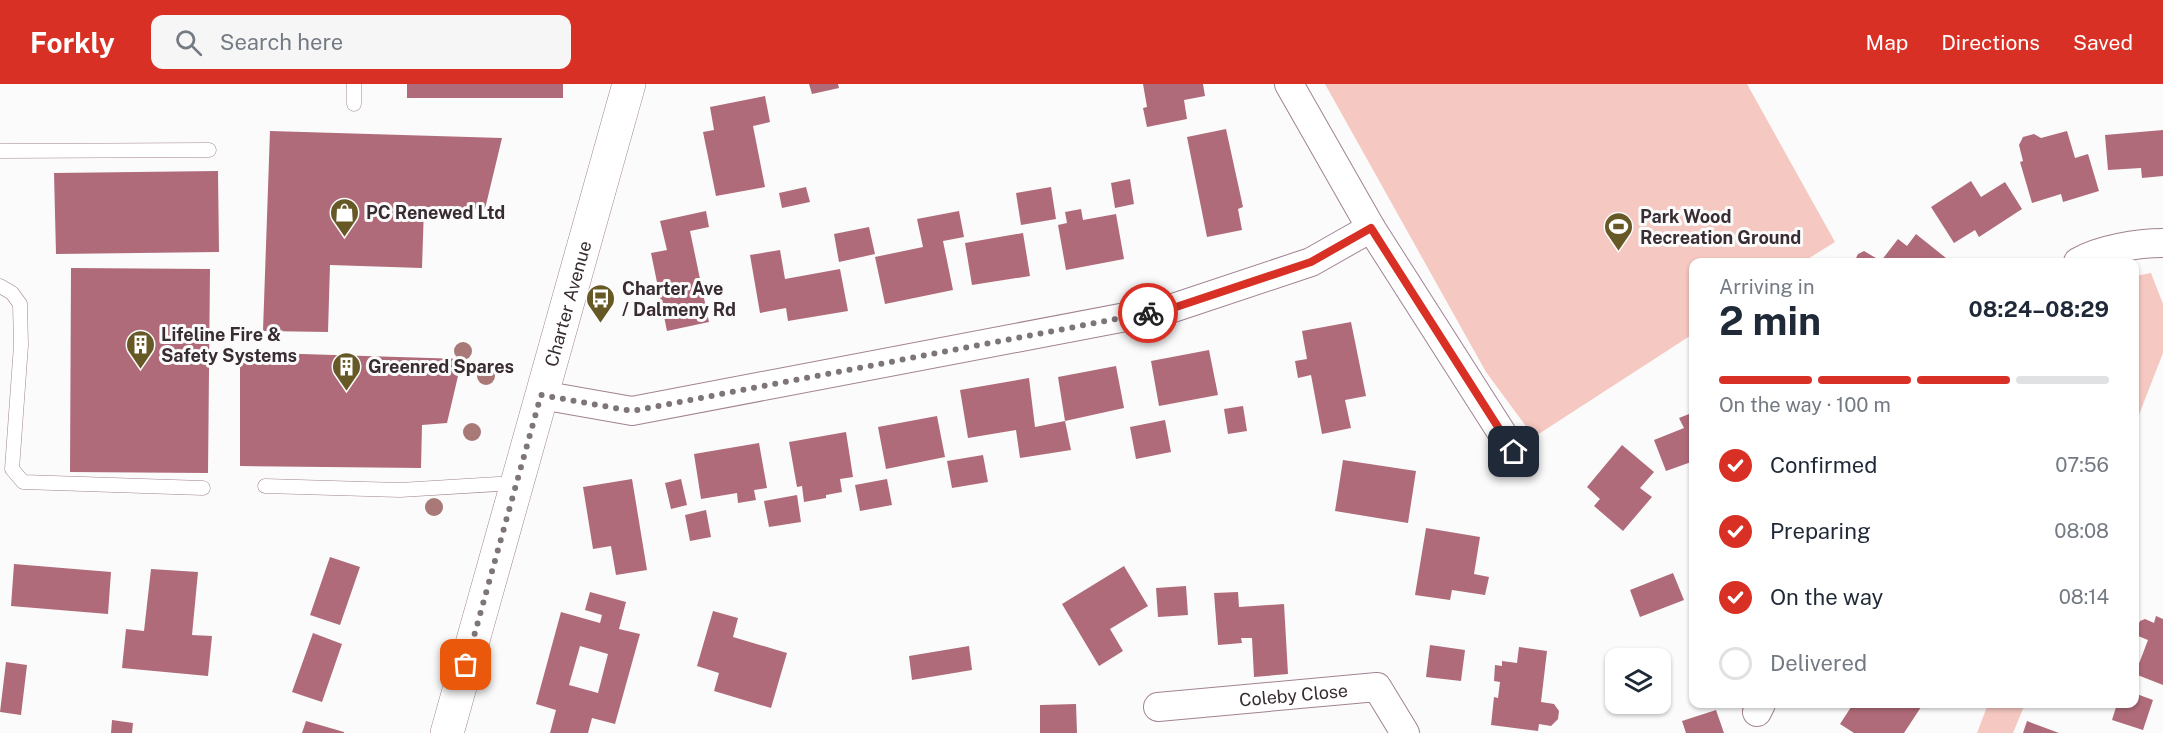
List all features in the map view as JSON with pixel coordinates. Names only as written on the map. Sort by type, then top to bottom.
[{"type":"street","name":"Charter Avenue","points":[[447,733],[629,84]]},
{"type":"street","points":[[1289,84],[1371,228],[1514,452]]},
{"type":"street","points":[[541,395],[632,411],[1173,308],[1311,262],[1371,228]]},
{"type":"street","points":[[2085,258],[2145,243],[2163,243]]},
{"type":"street","name":"Coleby Close","points":[[1158,707],[1377,687],[1405,733]]},
{"type":"lane","points":[[354,84],[354,104]]},
{"type":"lane","points":[[0,151],[209,150]]},
{"type":"lane","points":[[0,286],[12,293],[21,304],[21,345],[12,469],[22,482],[203,488]]},
{"type":"lane","points":[[265,486],[400,490],[516,483]]},
{"type":"shaded area","name":"Park Wood Recreation Ground","points":[[1325,84],[1747,84],[1835,242],[1809,258],[1689,258],[1689,337],[1534,437],[1486,372]]},
{"type":"shaded area","points":[[2151,273],[2163,304],[2163,353],[2139,415],[2139,275]]},
{"type":"shaded area","points":[[1986,708],[2023,708],[2013,733],[1977,733]]},
{"type":"building","points":[[407,84],[563,84],[563,98],[407,98]]},
{"type":"building","points":[[809,84],[838,84],[839,88],[812,94]]},
{"type":"building","points":[[1143,84],[1203,84],[1205,96],[1184,100],[1187,119],[1147,127],[1143,108],[1147,107]]},
{"type":"building","points":[[765,96],[770,122],[753,126],[765,187],[716,196],[703,132],[714,130],[710,107]]},
{"type":"building","points":[[1226,129],[1243,207],[1238,209],[1242,230],[1207,237],[1187,137]]},
{"type":"building","points":[[2163,130],[2163,176],[2142,178],[2141,168],[2108,170],[2105,135]]},
{"type":"building","name":"PC Renewed Ltd","points":[[270,131],[502,138],[485,209],[424,207],[422,268],[330,265],[328,332],[263,331]]},
{"type":"building","points":[[2067,131],[2075,158],[2088,154],[2099,191],[2063,202],[2061,194],[2032,203],[2020,162],[2023,161],[2019,145],[2023,137],[2034,134],[2041,138]]},
{"type":"building","points":[[218,171],[219,252],[56,254],[54,173]]},
{"type":"building","points":[[1130,179],[1134,204],[1115,208],[1111,183]]},
{"type":"building","points":[[1971,181],[1981,197],[2005,182],[2022,209],[1979,237],[1975,230],[1954,243],[1931,207]]},
{"type":"building","points":[[806,187],[810,202],[782,208],[779,193]]},
{"type":"building","points":[[1051,187],[1056,219],[1021,225],[1016,193]]},
{"type":"building","points":[[1081,209],[1083,220],[1116,214],[1124,259],[1066,270],[1058,225],[1067,223],[1065,212]]},
{"type":"building","points":[[706,211],[709,227],[690,231],[709,322],[667,331],[651,253],[667,250],[660,221]]},
{"type":"building","points":[[959,211],[964,237],[943,241],[953,290],[885,304],[875,257],[923,247],[917,219]]},
{"type":"building","points":[[869,227],[875,254],[839,262],[834,234]]},
{"type":"building","points":[[1023,233],[1030,276],[972,285],[965,243]]},
{"type":"building","points":[[1916,234],[1946,258],[1883,258],[1898,239],[1907,246]]},
{"type":"building","points":[[780,250],[785,279],[840,269],[848,311],[788,321],[786,308],[760,313],[750,255]]},
{"type":"building","points":[[1864,251],[1876,258],[1856,258]]},
{"type":"building","name":"Lifeline Fire & Safety Systems","points":[[71,268],[210,269],[208,473],[70,472]]},
{"type":"building","points":[[1351,322],[1366,396],[1345,400],[1351,428],[1322,434],[1311,375],[1298,378],[1295,361],[1307,359],[1302,331]]},
{"type":"building","points":[[1209,350],[1218,395],[1159,406],[1151,361]]},
{"type":"building","name":"Greenred Spares","points":[[240,352],[462,359],[447,423],[422,425],[421,468],[240,466]]},
{"type":"building","points":[[1116,366],[1124,408],[1065,421],[1058,377]]},
{"type":"building","points":[[1029,378],[1035,427],[1065,421],[1071,450],[1020,458],[1016,430],[968,438],[960,390]]},
{"type":"building","points":[[1243,406],[1247,431],[1228,434],[1224,409]]},
{"type":"building","points":[[1689,414],[1689,463],[1666,471],[1654,440],[1684,428],[1679,418]]},
{"type":"building","points":[[937,416],[945,457],[886,469],[878,427]]},
{"type":"building","points":[[1165,420],[1171,452],[1136,459],[1130,427]]},
{"type":"building","points":[[846,432],[853,477],[840,479],[842,492],[804,502],[802,486],[797,487],[789,442]]},
{"type":"building","points":[[759,443],[767,488],[754,490],[756,500],[738,503],[737,493],[701,499],[694,454]]},
{"type":"building","points":[[1622,445],[1654,472],[1640,488],[1652,497],[1623,531],[1594,506],[1600,499],[1587,487]]},
{"type":"building","points":[[983,455],[988,482],[952,488],[947,461]]},
{"type":"building","points":[[1343,460],[1416,471],[1408,523],[1335,511]]},
{"type":"building","points":[[632,479],[647,570],[616,575],[611,546],[593,549],[583,487]]},
{"type":"building","points":[[681,479],[687,505],[671,509],[665,483]]},
{"type":"building","points":[[887,479],[892,505],[860,511],[855,485]]},
{"type":"building","points":[[797,495],[801,522],[769,527],[764,501]]},
{"type":"building","points":[[706,510],[711,537],[690,541],[685,515]]},
{"type":"building","points":[[1426,528],[1480,537],[1474,574],[1489,577],[1485,595],[1452,590],[1450,600],[1415,595]]},
{"type":"building","points":[[330,557],[360,567],[340,625],[310,615]]},
{"type":"building","points":[[14,564],[111,572],[108,614],[11,606]]},
{"type":"building","points":[[1124,566],[1148,606],[1110,629],[1123,651],[1099,666],[1062,604]]},
{"type":"building","points":[[151,569],[198,572],[192,635],[212,636],[208,676],[122,668],[126,629],[144,631]]},
{"type":"building","points":[[1673,573],[1684,600],[1640,617],[1630,590]]},
{"type":"building","points":[[1186,586],[1188,615],[1158,617],[1156,588]]},
{"type":"building","points":[[590,592],[626,602],[619,629],[640,634],[615,724],[592,718],[588,733],[550,733],[556,710],[536,704],[561,612],[600,623],[602,615],[585,610]],"holes":[[[580,646],[608,654],[598,693],[569,685]]]},
{"type":"building","points":[[1238,592],[1239,607],[1284,604],[1288,674],[1254,677],[1252,638],[1241,638],[1242,643],[1218,645],[1214,593]]},
{"type":"building","points":[[713,611],[738,618],[733,637],[787,653],[771,708],[714,691],[719,673],[697,666]]},
{"type":"building","points":[[2156,616],[2163,619],[2163,685],[2139,676],[2139,664],[2148,640],[2139,636],[2139,623],[2145,619],[2154,623]]},
{"type":"building","points":[[313,633],[342,644],[322,702],[292,692]]},
{"type":"building","points":[[1430,645],[1465,650],[1461,681],[1426,677]]},
{"type":"building","points":[[969,646],[972,670],[912,680],[909,656]]},
{"type":"building","points":[[1519,647],[1547,651],[1541,702],[1554,704],[1559,711],[1558,719],[1551,726],[1539,724],[1538,731],[1491,725],[1494,697],[1498,698],[1500,682],[1494,681],[1495,665],[1502,666],[1502,661],[1517,663]]},
{"type":"building","points":[[6,662],[27,665],[21,715],[0,712]]},
{"type":"building","points":[[2139,695],[2153,700],[2143,730],[2112,720],[2116,708],[2139,708]]},
{"type":"building","points":[[1076,704],[1077,733],[1040,733],[1040,705]]},
{"type":"building","points":[[1850,708],[1920,708],[1904,733],[1854,733],[1840,724]]},
{"type":"building","points":[[1716,710],[1724,733],[1686,733],[1682,721]]},
{"type":"building","points":[[112,720],[133,723],[132,733],[111,733]]},
{"type":"building","points":[[306,721],[344,732],[344,733],[302,733]]},
{"type":"building","points":[[2027,721],[2059,733],[2023,733]]},
{"type":"way so far","points":[[466,665],[541,395],[632,411],[1148,313]]},
{"type":"place","name":"PC Renewed Ltd","points":[[345,238]]},
{"type":"place","name":"Park Wood Recreation Ground","points":[[1619,252]]},
{"type":"place","name":"Charter Ave / Dalmeny Rd","points":[[601,324]]},
{"type":"place","name":"Lifeline Fire & Safety Systems","points":[[140,370]]},
{"type":"place","name":"Greenred Spares","points":[[347,392]]},
{"type":"route","points":[[1148,313],[1173,308],[1311,262],[1371,228],[1514,452]]}]
